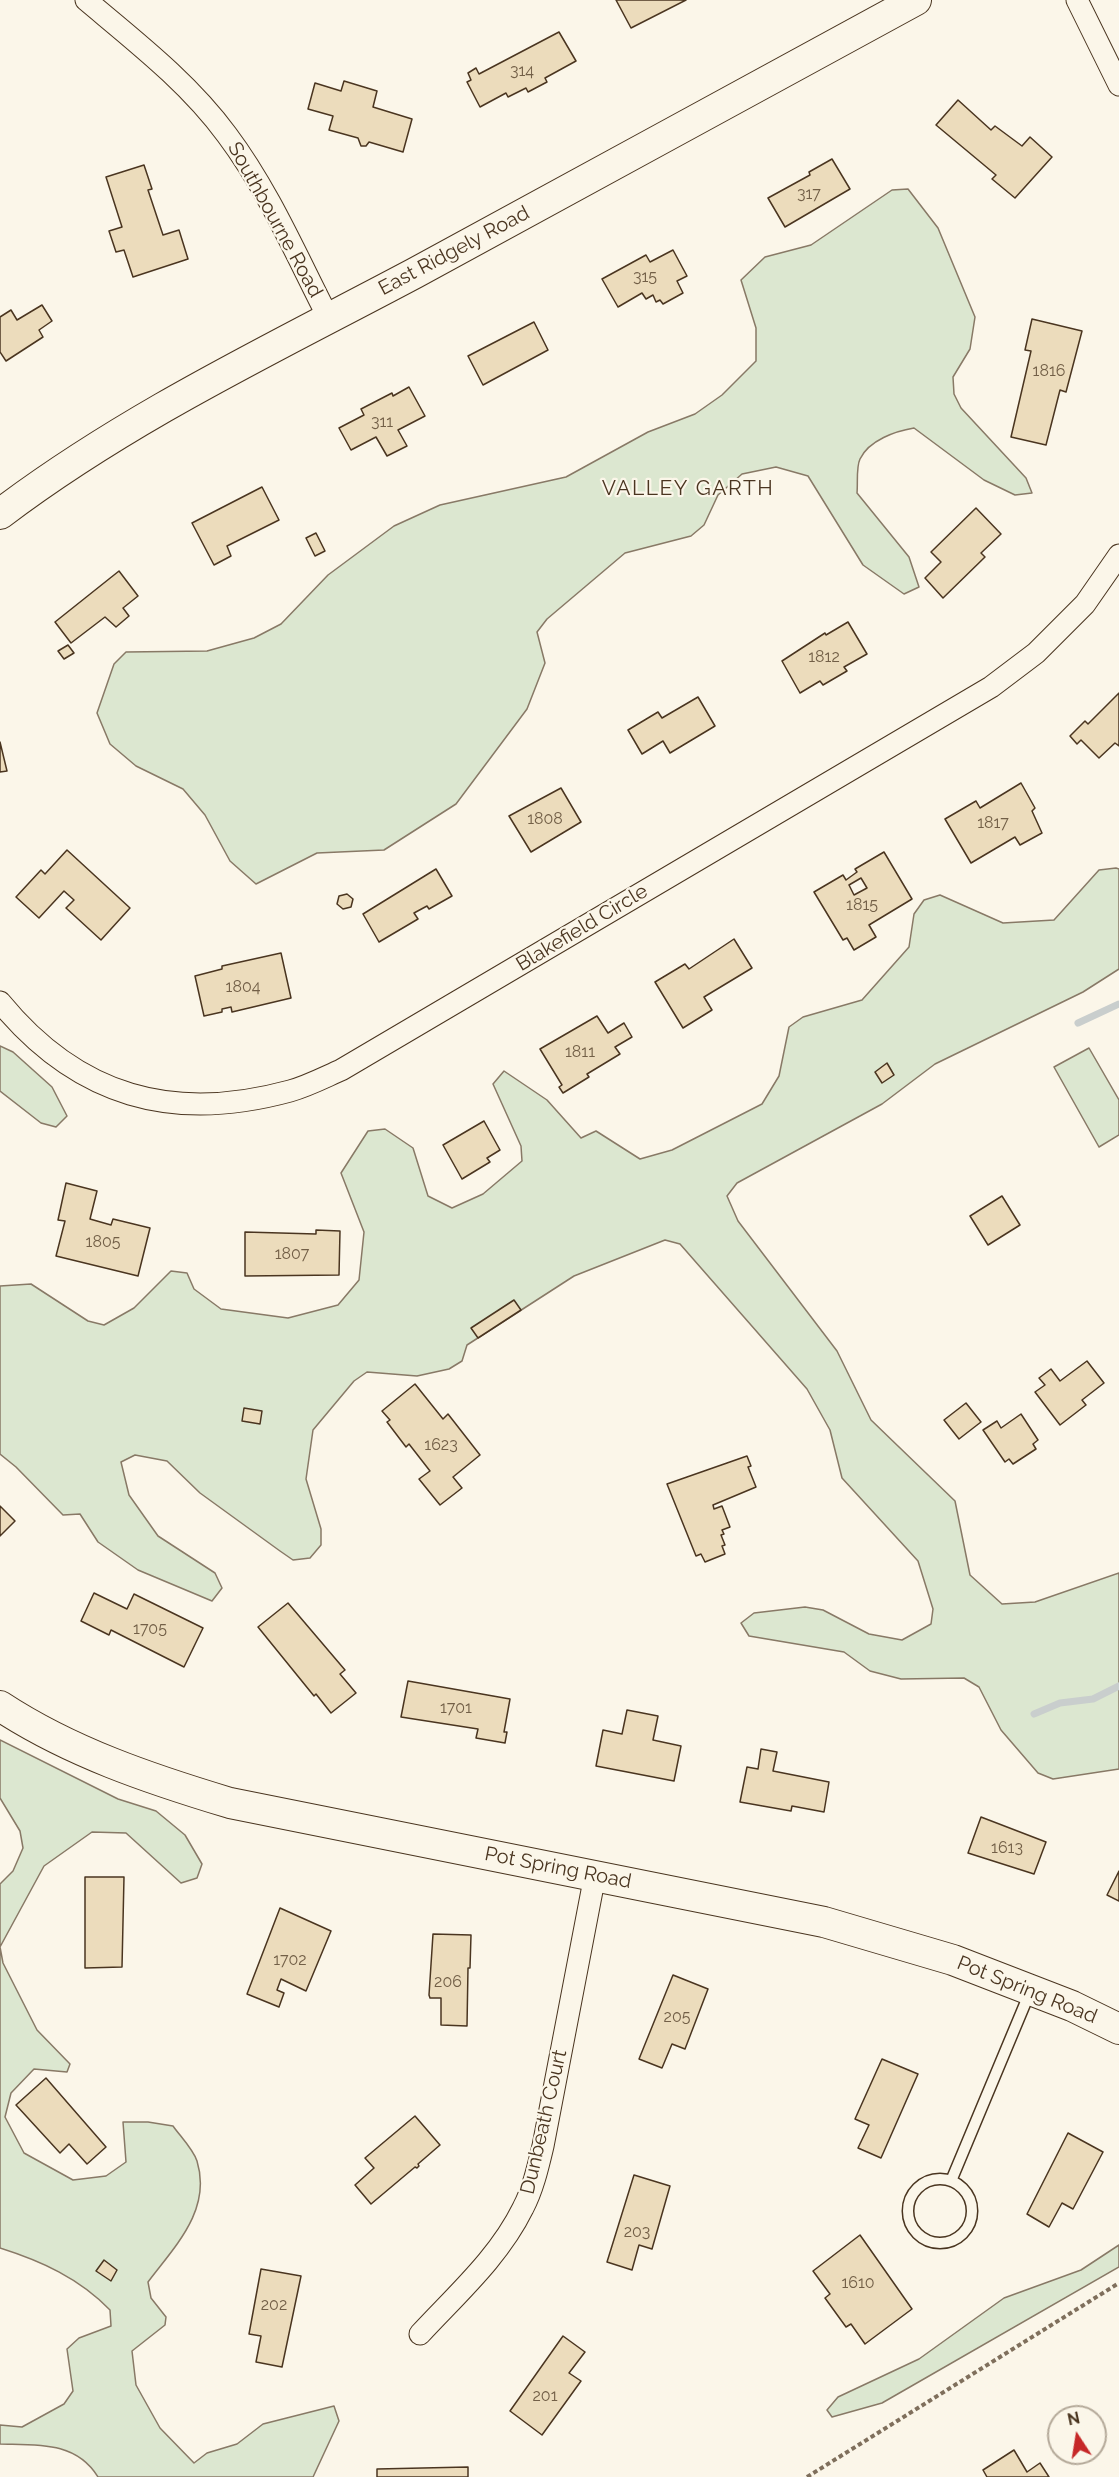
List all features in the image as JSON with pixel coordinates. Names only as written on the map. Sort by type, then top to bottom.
[{"type":"street","name":"Southbourne Road","points":[[86,0],[190,90],[228,136],[265,194],[329,318]]},
{"type":"street","name":"East Ridgely Road","points":[[0,514],[104,441],[189,392],[916,0]]},
{"type":"street","points":[[1077,0],[1119,85]]},
{"type":"street","name":"Blakefield Circle","points":[[0,1002],[44,1049],[109,1088],[149,1100],[197,1106],[243,1102],[300,1088],[341,1070],[992,687],[1036,653],[1085,604],[1119,555]]},
{"type":"street","name":"Pot Spring Road","points":[[0,1706],[30,1725],[100,1759],[173,1786],[230,1803],[774,1911],[870,1934],[953,1960],[1031,1989],[1119,2029]]},
{"type":"street","name":"Dunbeath Court","points":[[420,2334],[493,2256],[524,2208],[534,2182],[543,2146],[595,1875]]},
{"type":"lane","points":[[951,2181],[1031,1989]]},
{"type":"lane","points":[[940,2179],[951,2181],[967,2194],[971,2204],[969,2224],[955,2239],[935,2242],[925,2239],[916,2233],[910,2224],[909,2203],[920,2185],[940,2179]]},
{"type":"path","points":[[807,2477],[1119,2283]]},
{"type":"green space","points":[[908,189],[938,228],[975,317],[970,349],[953,377],[954,394],[961,408],[1026,478],[1032,493],[1015,495],[984,480],[914,428],[899,431],[876,442],[864,452],[860,459],[857,493],[909,557],[919,587],[904,594],[863,565],[808,476],[776,467],[742,474],[718,495],[704,525],[691,536],[625,553],[547,619],[537,632],[545,663],[527,709],[456,804],[384,850],[317,853],[256,884],[230,861],[205,815],[183,789],[136,766],[110,744],[97,713],[114,664],[126,652],[207,651],[254,638],[281,624],[328,575],[394,526],[440,505],[566,477],[648,432],[695,414],[722,395],[756,361],[756,328],[741,280],[765,257],[811,245],[892,190]]},
{"type":"green space","points":[[1119,869],[1119,969],[1083,992],[935,1064],[882,1104],[737,1183],[727,1196],[738,1221],[837,1351],[871,1420],[955,1501],[970,1575],[1002,1604],[1035,1602],[1119,1573],[1119,1769],[1053,1779],[1038,1773],[1001,1730],[979,1687],[964,1678],[901,1679],[870,1671],[844,1652],[749,1636],[741,1623],[754,1613],[805,1607],[823,1610],[869,1634],[902,1640],[931,1624],[933,1609],[918,1561],[842,1478],[830,1430],[807,1389],[680,1244],[665,1240],[574,1276],[467,1345],[462,1361],[449,1369],[417,1376],[367,1372],[354,1381],[313,1430],[306,1479],[321,1529],[321,1545],[310,1558],[293,1560],[200,1493],[167,1461],[135,1455],[121,1462],[129,1495],[158,1536],[215,1573],[222,1588],[212,1601],[138,1570],[98,1542],[80,1514],[63,1515],[0,1454],[0,1286],[31,1284],[88,1321],[104,1325],[134,1308],[171,1271],[187,1273],[194,1289],[221,1309],[288,1318],[338,1305],[359,1280],[364,1232],[341,1173],[368,1131],[385,1129],[413,1148],[428,1196],[452,1208],[483,1194],[522,1161],[521,1146],[493,1084],[504,1071],[547,1100],[581,1138],[596,1131],[640,1159],[672,1150],[762,1104],[779,1076],[789,1027],[803,1017],[862,1000],[909,947],[914,914],[924,900],[940,895],[1003,923],[1054,920],[1099,870]]},
{"type":"green space","points":[[0,1046],[13,1052],[52,1087],[67,1116],[56,1127],[41,1123],[0,1091]]},
{"type":"green space","points":[[1089,1048],[1119,1100],[1119,1135],[1099,1147],[1054,1067]]},
{"type":"green space","points":[[0,1740],[118,1799],[156,1811],[185,1835],[202,1864],[197,1878],[181,1883],[126,1833],[92,1832],[44,1866],[0,1947],[0,1884],[13,1871],[23,1848],[20,1831],[0,1798]]},
{"type":"green space","points":[[0,1947],[3,1963],[37,2030],[70,2064],[67,2072],[34,2069],[11,2093],[5,2117],[24,2153],[73,2180],[106,2176],[126,2162],[123,2122],[148,2122],[173,2126],[197,2161],[200,2179],[195,2211],[179,2241],[148,2282],[151,2298],[166,2317],[165,2325],[132,2351],[136,2385],[160,2428],[194,2463],[207,2453],[237,2444],[263,2424],[334,2406],[339,2421],[313,2477],[98,2477],[89,2465],[67,2451],[41,2445],[0,2444],[0,2425],[22,2427],[64,2404],[73,2391],[67,2349],[79,2338],[111,2326],[110,2310],[86,2289],[45,2265],[0,2248]]},
{"type":"green space","points":[[1119,2245],[1119,2267],[882,2403],[832,2417],[827,2410],[838,2397],[919,2359],[1004,2298],[1081,2270]]},
{"type":"building","points":[[616,0],[686,0],[631,28]]},
{"type":"building","points":[[559,32],[576,61],[545,78],[547,82],[528,92],[526,88],[508,97],[506,93],[480,107],[467,82],[471,80],[468,73],[476,68],[479,74]]},
{"type":"building","points":[[344,81],[377,91],[373,107],[412,119],[403,152],[369,142],[366,146],[361,146],[358,138],[329,130],[333,116],[308,109],[315,83],[341,91]]},
{"type":"building","points":[[958,100],[991,130],[995,126],[1022,146],[1030,137],[1052,157],[1015,198],[992,179],[996,175],[936,125]]},
{"type":"building","points":[[832,159],[850,189],[785,227],[768,198],[810,175],[809,172]]},
{"type":"building","points":[[144,165],[152,189],[148,190],[163,235],[179,230],[188,259],[133,277],[124,250],[116,252],[109,231],[122,227],[106,177]]},
{"type":"building","points":[[673,250],[687,276],[677,281],[683,293],[663,304],[660,300],[656,302],[653,295],[646,299],[642,293],[618,307],[602,279],[646,255],[650,262]]},
{"type":"building","points":[[42,305],[52,321],[39,330],[43,337],[6,361],[0,352],[0,317],[11,310],[17,320]]},
{"type":"building","points":[[1032,319],[1082,331],[1066,392],[1060,390],[1046,445],[1011,437],[1031,351],[1025,350]]},
{"type":"building","points":[[534,322],[548,350],[483,385],[468,356]]},
{"type":"building","points":[[409,387],[425,416],[398,430],[407,446],[387,456],[376,437],[351,450],[339,428],[364,415],[361,409]]},
{"type":"building","points":[[262,487],[279,520],[227,546],[231,556],[214,565],[192,523]]},
{"type":"building","points":[[976,508],[1001,534],[981,553],[985,557],[943,598],[925,578],[941,562],[931,552]]},
{"type":"building","points":[[316,533],[325,551],[315,556],[306,538]]},
{"type":"building","points":[[119,571],[138,596],[123,608],[129,616],[116,627],[105,617],[71,643],[55,622]]},
{"type":"building","points":[[848,622],[867,654],[844,667],[847,671],[823,685],[820,681],[800,693],[782,661],[825,633],[826,635]]},
{"type":"building","points":[[68,645],[74,653],[64,659],[58,651]]},
{"type":"building","points":[[1119,693],[1119,746],[1115,743],[1099,758],[1081,740],[1077,744],[1070,736],[1085,721],[1088,724]]},
{"type":"building","points":[[698,697],[715,726],[670,753],[663,741],[642,754],[628,730],[658,712],[662,718]]},
{"type":"building","points":[[0,742],[7,771],[0,772]]},
{"type":"building","points":[[1021,783],[1035,808],[1032,811],[1042,833],[1020,845],[1015,837],[971,863],[945,819],[976,801],[980,808]]},
{"type":"building","points":[[561,788],[581,822],[531,852],[509,816]]},
{"type":"building","points":[[67,850],[130,908],[101,940],[66,908],[74,900],[64,891],[39,918],[16,897],[41,870],[45,874]]},
{"type":"building","points":[[884,852],[912,899],[869,925],[876,937],[854,950],[847,938],[843,940],[814,892],[843,875],[846,880],[857,872],[855,869]],"holes":[[[861,878],[867,888],[854,895],[849,885]]]},
{"type":"building","points":[[436,869],[452,896],[429,909],[427,906],[414,913],[418,919],[379,942],[363,914]]},
{"type":"building","points":[[347,894],[353,899],[351,907],[343,909],[337,904],[339,896]]},
{"type":"building","points":[[734,939],[752,968],[704,997],[712,1010],[683,1028],[655,982],[685,964],[689,969]]},
{"type":"building","points":[[281,953],[291,998],[232,1012],[231,1007],[222,1009],[222,1012],[204,1016],[195,976],[222,969],[222,966]]},
{"type":"building","points":[[597,1016],[608,1033],[624,1023],[632,1037],[615,1047],[620,1054],[587,1074],[589,1077],[563,1093],[559,1087],[562,1085],[540,1049]]},
{"type":"building","points":[[887,1063],[894,1075],[882,1083],[875,1072]]},
{"type":"building","points":[[484,1121],[500,1150],[487,1158],[490,1162],[462,1179],[443,1145]]},
{"type":"building","points":[[66,1183],[97,1191],[90,1219],[111,1225],[113,1219],[150,1228],[138,1276],[56,1256],[65,1221],[58,1220]]},
{"type":"building","points":[[1002,1196],[1020,1225],[988,1245],[970,1216]]},
{"type":"building","points":[[316,1230],[340,1231],[339,1275],[245,1276],[245,1232],[316,1234]]},
{"type":"building","points":[[514,1300],[521,1310],[478,1338],[471,1328]]},
{"type":"building","points":[[1087,1361],[1104,1383],[1082,1400],[1086,1405],[1060,1425],[1035,1392],[1045,1385],[1039,1378],[1051,1369],[1060,1381]]},
{"type":"building","points":[[415,1384],[443,1419],[448,1414],[480,1455],[453,1477],[462,1488],[440,1505],[419,1479],[430,1471],[409,1444],[406,1447],[387,1422],[390,1420],[382,1411]]},
{"type":"building","points":[[966,1403],[981,1422],[959,1439],[944,1420]]},
{"type":"building","points":[[244,1408],[262,1411],[260,1424],[242,1421]]},
{"type":"building","points":[[1021,1414],[1038,1440],[1033,1444],[1036,1449],[1013,1464],[1009,1459],[1005,1462],[983,1430],[997,1421],[1001,1428]]},
{"type":"building","points":[[747,1456],[751,1466],[748,1467],[756,1487],[713,1505],[714,1509],[722,1506],[730,1527],[722,1530],[724,1534],[721,1535],[725,1545],[722,1546],[725,1554],[705,1562],[701,1554],[696,1556],[667,1484]]},
{"type":"building","points":[[0,1506],[15,1521],[0,1536]]},
{"type":"building","points":[[94,1593],[127,1609],[134,1594],[203,1628],[184,1667],[111,1630],[109,1635],[81,1621]]},
{"type":"building","points":[[288,1603],[345,1670],[340,1674],[356,1693],[331,1713],[316,1694],[314,1696],[258,1627]]},
{"type":"building","points":[[408,1681],[510,1699],[504,1732],[507,1732],[505,1743],[476,1738],[478,1729],[401,1717]]},
{"type":"building","points":[[627,1710],[658,1716],[653,1740],[681,1746],[674,1781],[596,1766],[603,1730],[622,1734]]},
{"type":"building","points":[[761,1749],[777,1752],[773,1771],[829,1782],[824,1812],[792,1806],[791,1811],[740,1802],[747,1767],[758,1769]]},
{"type":"building","points":[[981,1817],[1046,1842],[1034,1874],[968,1853]]},
{"type":"building","points":[[1119,1871],[1119,1901],[1107,1895]]},
{"type":"building","points":[[85,1877],[124,1877],[122,1967],[85,1968]]},
{"type":"building","points":[[280,1908],[331,1931],[306,1991],[281,1979],[277,1990],[284,1993],[279,2007],[247,1994]]},
{"type":"building","points":[[433,1934],[471,1935],[467,2026],[441,2025],[441,1998],[430,1998]]},
{"type":"building","points":[[673,1975],[708,1989],[685,2049],[672,2044],[662,2068],[639,2059]]},
{"type":"building","points":[[882,2059],[918,2074],[881,2158],[858,2148],[869,2125],[855,2119]]},
{"type":"building","points":[[46,2078],[106,2147],[87,2164],[69,2144],[60,2153],[16,2105]]},
{"type":"building","points":[[415,2116],[440,2145],[418,2164],[417,2168],[415,2167],[371,2204],[355,2185],[374,2168],[365,2158]]},
{"type":"building","points":[[1068,2133],[1103,2152],[1073,2209],[1062,2203],[1049,2227],[1027,2214]]},
{"type":"building","points":[[634,2175],[670,2186],[652,2249],[639,2245],[632,2270],[607,2262]]},
{"type":"building","points":[[860,2235],[912,2309],[865,2344],[851,2324],[846,2327],[825,2298],[830,2294],[813,2271]]},
{"type":"building","points":[[104,2260],[117,2270],[111,2281],[96,2271]]},
{"type":"building","points":[[261,2269],[301,2276],[282,2367],[256,2362],[261,2336],[249,2334]]},
{"type":"building","points":[[563,2336],[585,2352],[569,2373],[581,2381],[542,2435],[510,2411]]},
{"type":"building","points":[[1014,2450],[1027,2472],[1040,2463],[1049,2477],[987,2477],[983,2470]]},
{"type":"building","points":[[468,2467],[468,2477],[377,2477],[377,2469]]},
{"type":"waterway","points":[[1078,1023],[1119,1004]]},
{"type":"waterway","points":[[1034,1714],[1060,1703],[1093,1699],[1119,1686]]},
{"type":"district","name":"VALLEY GARTH","points":[[688,489]]}]
